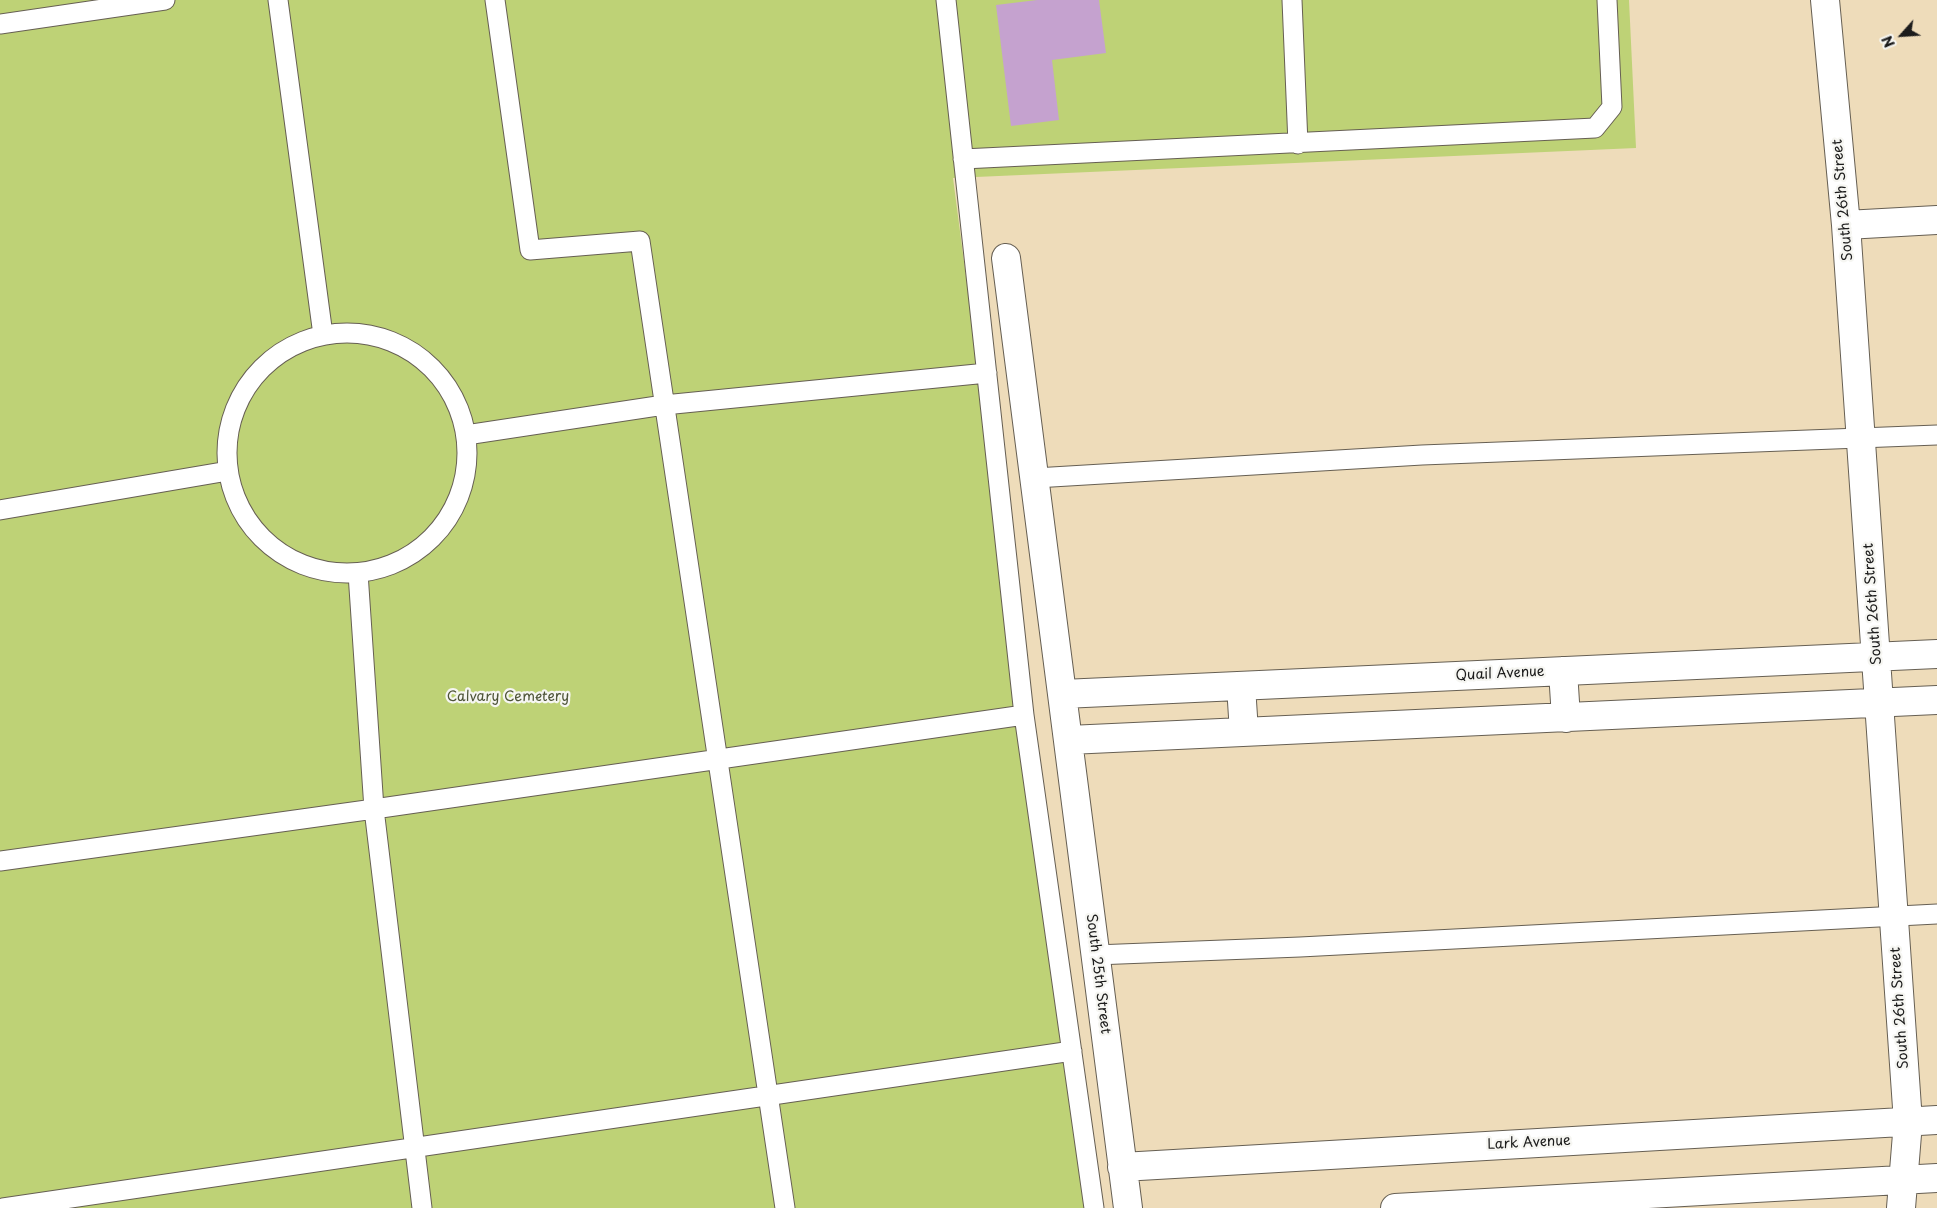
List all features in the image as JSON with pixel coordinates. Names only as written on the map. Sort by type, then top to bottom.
[{"type":"street","name":"South 26th Street","points":[[1825,0],[1846,225],[1908,1122],[1901,1208]]},
{"type":"street","points":[[1846,225],[1937,220]]},
{"type":"street","name":"South 25th Street","points":[[1006,258],[1064,694],[1128,1208]]},
{"type":"street","name":"Quail Avenue","points":[[1064,694],[1937,654]]},
{"type":"street","points":[[1563,671],[1566,718]]},
{"type":"street","points":[[1241,686],[1244,732]]},
{"type":"street","points":[[1069,740],[1937,700]]},
{"type":"street","name":"Lark Avenue","points":[[1122,1166],[1937,1120]]},
{"type":"street","points":[[1396,1208],[1937,1178]]},
{"type":"lane","points":[[0,24],[164,0]]},
{"type":"lane","points":[[278,0],[323,335]]},
{"type":"lane","points":[[495,0],[530,250],[640,241],[784,1208]]},
{"type":"lane","points":[[946,0],[1024,715],[1094,1208]]},
{"type":"lane","points":[[1292,0],[1298,144]]},
{"type":"lane","points":[[964,159],[1595,128],[1612,107],[1607,0]]},
{"type":"lane","points":[[350,332],[378,336],[404,347],[427,363],[446,384],[459,409],[466,435],[467,463],[462,491],[450,516],[433,538],[411,556],[394,564],[358,573],[332,573],[307,566],[284,555],[263,539],[247,519],[239,504],[228,470],[227,445],[232,419],[242,395],[256,374],[276,356],[298,343],[323,335],[350,332]]},
{"type":"lane","points":[[466,435],[664,405],[987,372]]},
{"type":"lane","points":[[1035,478],[1422,455],[1937,435]]},
{"type":"lane","points":[[0,510],[228,470]]},
{"type":"lane","points":[[358,573],[374,809],[422,1208]]},
{"type":"lane","points":[[0,861],[1024,715]]},
{"type":"lane","points":[[1095,955],[1937,914]]},
{"type":"lane","points":[[3,1208],[1072,1051]]},
{"type":"green space","name":"Calvary Cemetery","points":[[0,0],[1629,0],[1636,148],[953,178],[1088,1208],[0,1208]]},
{"type":"building","points":[[1037,0],[1099,0],[1106,53],[1052,60],[1059,120],[1011,126],[996,5]]}]
